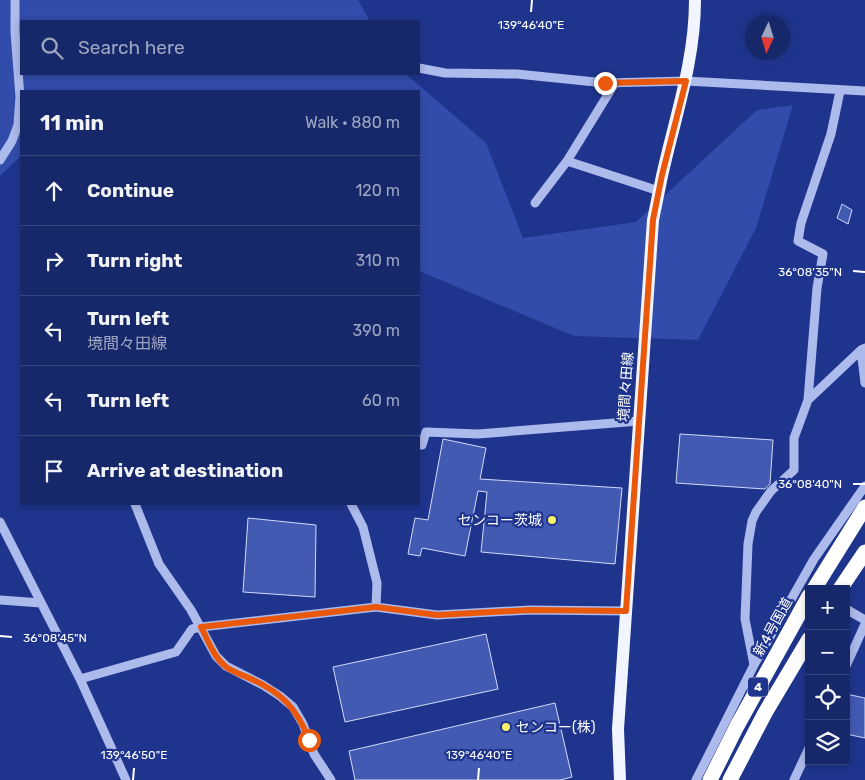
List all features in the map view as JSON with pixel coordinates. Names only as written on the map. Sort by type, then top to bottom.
[{"type":"highway","points":[[816,585],[865,507]]},
{"type":"highway","points":[[843,585],[865,552]]},
{"type":"highway","name":"新4号国道","points":[[710,780],[737,726],[805,603]]},
{"type":"highway","name":"4","points":[[730,780],[805,646]]},
{"type":"main road","name":"境間々田線","points":[[620,780],[618,729],[653,220],[686,81],[695,22],[695,0]]},
{"type":"street","points":[[0,160],[20,125],[19,60],[15,32],[15,0]]},
{"type":"street","points":[[420,68],[445,73],[517,74],[615,83],[686,81],[865,92]]},
{"type":"street","points":[[535,203],[567,161],[615,83]]},
{"type":"street","points":[[754,665],[745,619],[748,544],[756,512],[771,491],[794,470],[794,438],[808,400],[817,288],[824,254],[798,240],[801,223],[831,134],[840,91]]},
{"type":"street","points":[[567,161],[659,191]]},
{"type":"street","points":[[808,400],[863,349]]},
{"type":"street","points":[[863,349],[865,383]]},
{"type":"street","points":[[420,445],[422,445],[426,432],[478,434],[639,421]]},
{"type":"street","points":[[696,780],[754,665],[814,559],[865,486]]},
{"type":"street","points":[[135,505],[159,564],[191,610],[216,656],[226,666],[280,696],[293,707],[303,724],[314,754],[331,780]]},
{"type":"street","points":[[352,505],[363,526],[377,583],[376,607]]},
{"type":"street","points":[[0,522],[80,679],[126,780]]},
{"type":"street","points":[[0,600],[41,603]]},
{"type":"street","points":[[80,679],[176,652],[192,629],[201,627],[376,607],[437,615],[530,610],[626,611]]},
{"type":"street","points":[[850,612],[865,620]]},
{"type":"street","points":[[850,657],[865,624]]},
{"type":"street","points":[[794,780],[805,757]]},
{"type":"shaded area","points":[[0,0],[358,0],[369,20],[20,20],[20,75],[407,75],[486,143],[523,238],[636,222],[757,110],[793,105],[756,228],[698,340],[574,336],[420,271],[420,90],[20,90],[20,157],[0,176]]},
{"type":"building","points":[[842,204],[852,210],[848,224],[837,218]]},
{"type":"building","points":[[680,434],[773,440],[770,484],[765,489],[676,483]]},
{"type":"building","name":"センコー茨城","points":[[443,439],[486,448],[480,479],[622,488],[615,564],[481,552],[487,492],[478,491],[465,556],[422,548],[420,556],[408,554],[415,518],[428,520]]},
{"type":"building","points":[[248,518],[316,525],[315,597],[243,592]]},
{"type":"building","name":"センコー(株)","points":[[486,634],[498,689],[345,722],[333,667]]},
{"type":"building","points":[[850,695],[865,698],[865,738],[850,735]]},
{"type":"building","name":"センコー(株)","points":[[555,703],[572,777],[560,780],[355,780],[349,751]]},
{"type":"place","name":"センコー茨城","points":[[552,520]]},
{"type":"place","name":"センコー(株)","points":[[506,727]]},
{"type":"route","points":[[309,740],[303,724],[293,707],[280,696],[226,666],[216,656],[201,627],[376,607],[437,615],[530,610],[626,611],[653,220],[662,175],[686,81],[605,83]]}]
